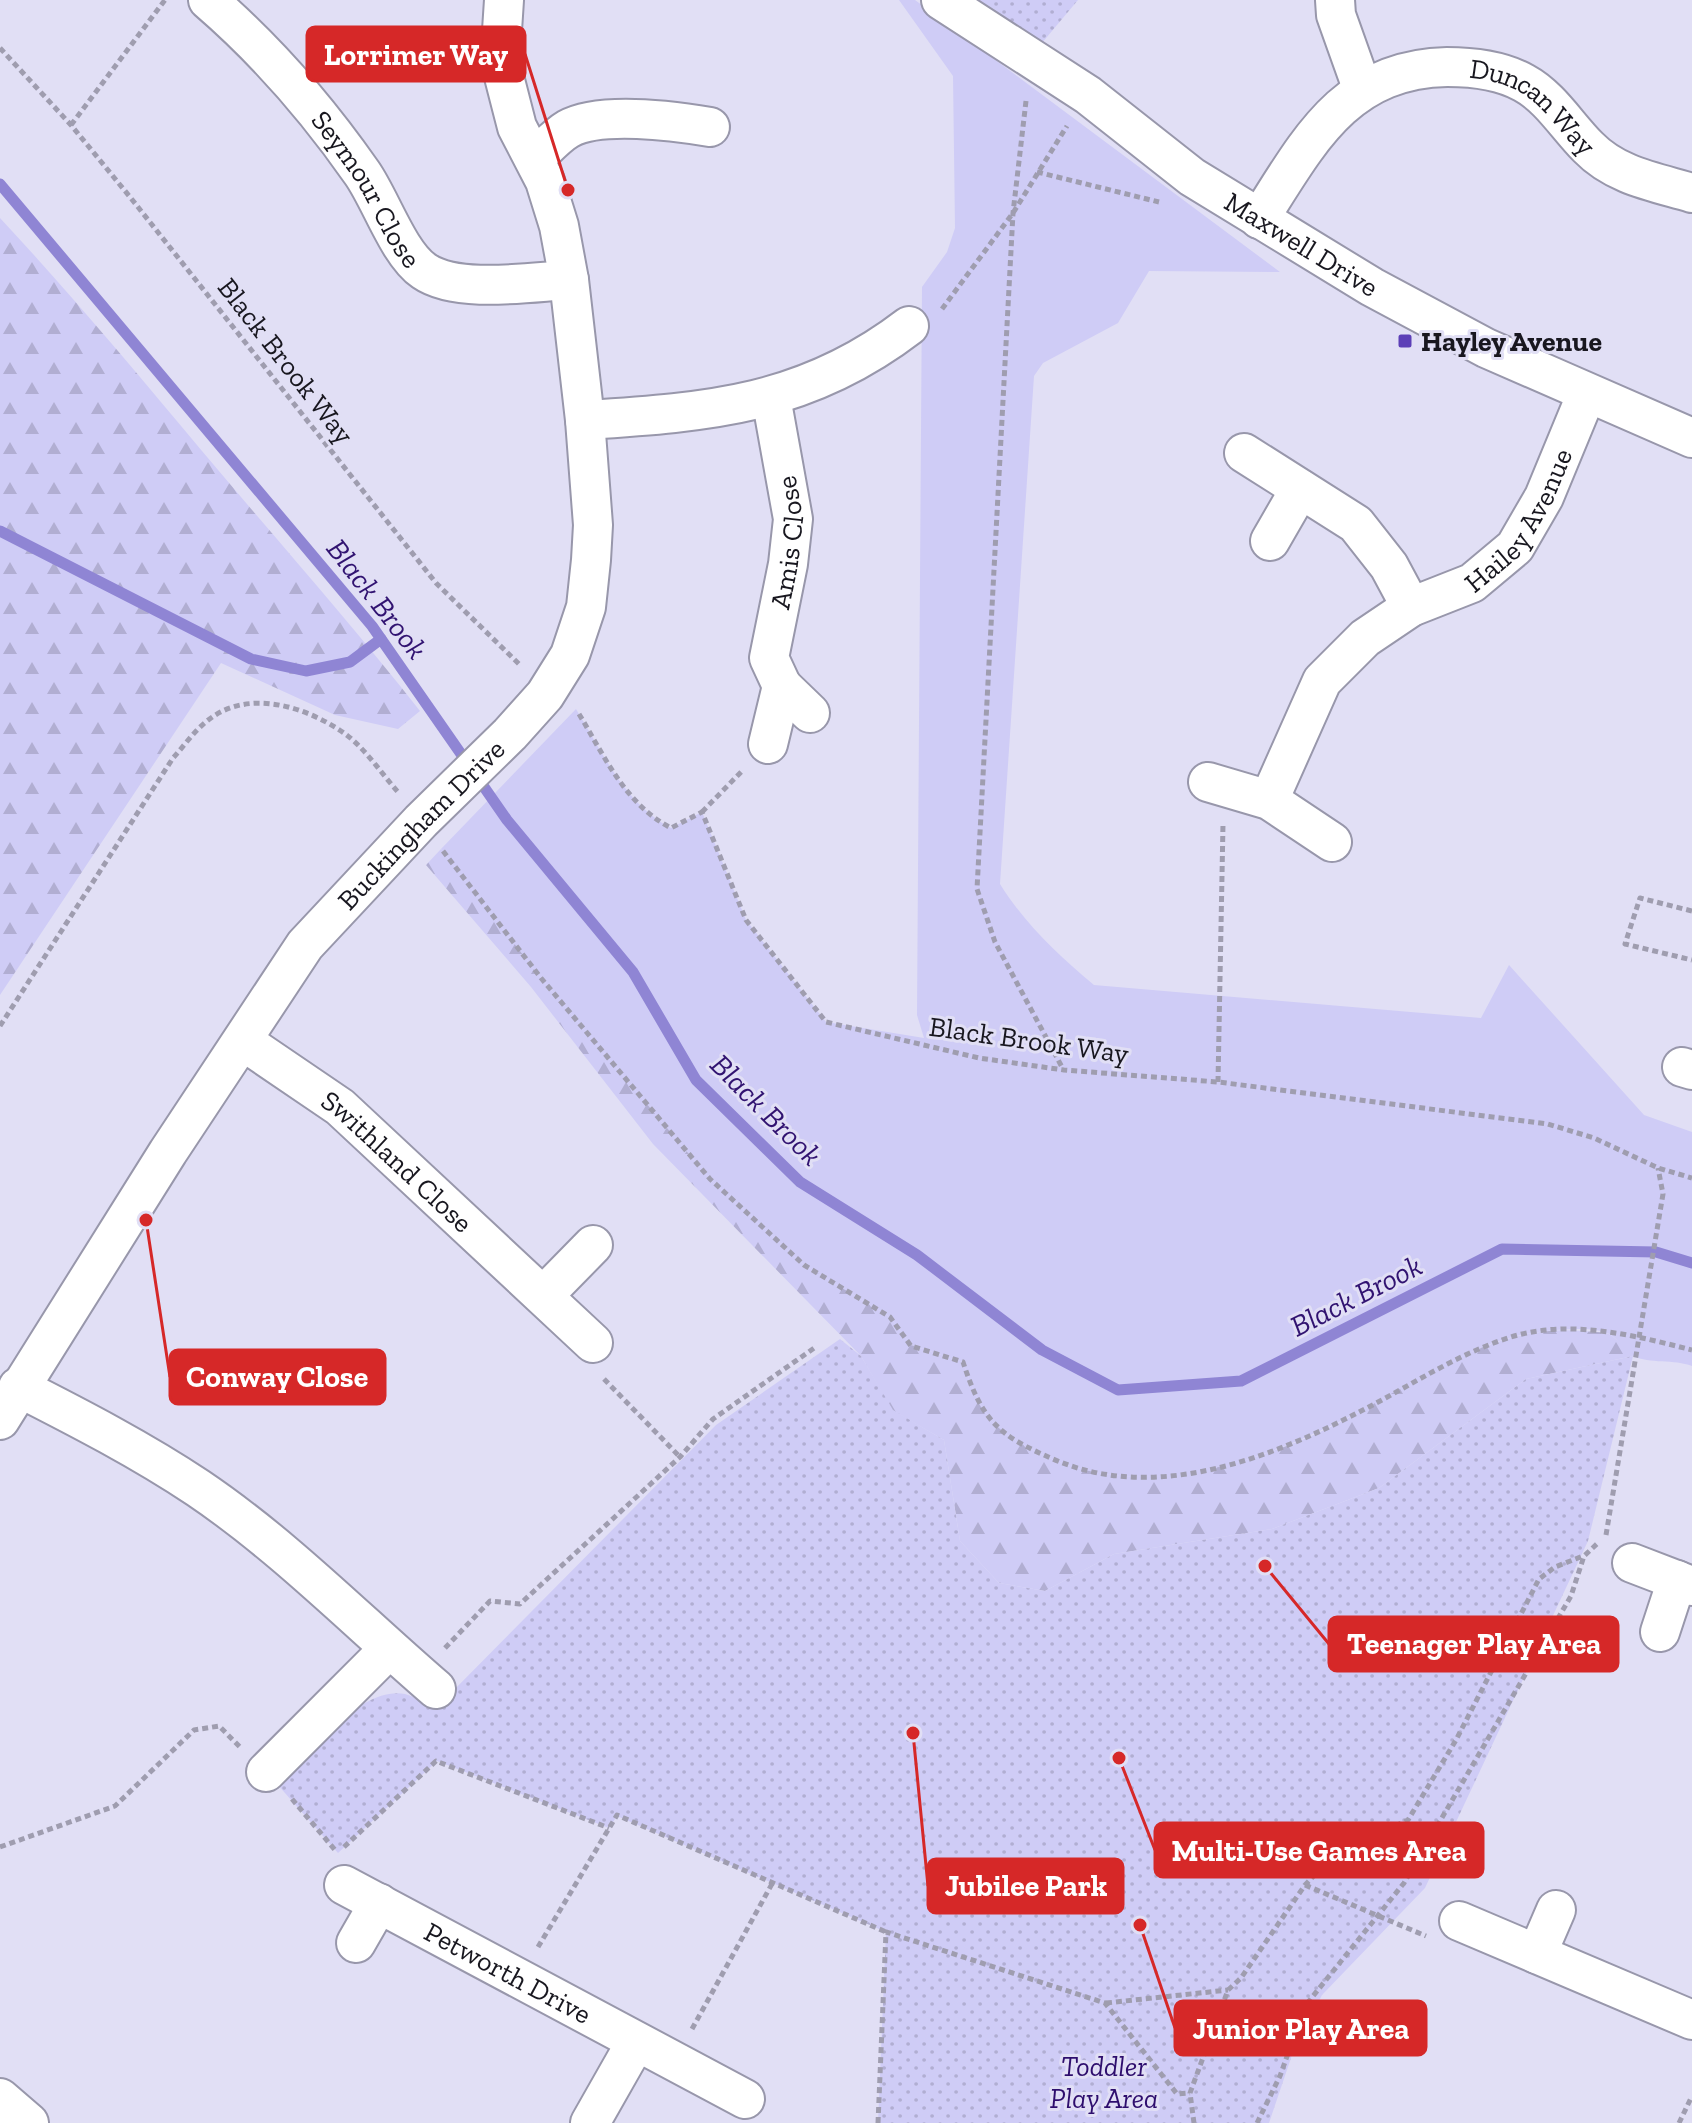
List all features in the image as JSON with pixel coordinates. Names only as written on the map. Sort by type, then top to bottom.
[{"type":"street","name":"Seymour Close","points":[[208,0],[238,26],[310,104],[365,176],[405,249],[424,271],[457,282],[500,284],[569,280]]},
{"type":"street","name":"Buckingham Drive","points":[[0,1420],[18,1387],[305,945],[421,821],[510,734],[570,655],[586,607],[593,525],[585,420],[569,280],[559,226],[535,158],[517,127],[500,61],[504,0]]},
{"type":"street","name":"Maxwell Drive","points":[[941,0],[1088,95],[1192,177],[1259,219],[1435,321],[1587,393],[1692,438]]},
{"type":"street","points":[[1335,0],[1336,15],[1362,88]]},
{"type":"street","name":"Duncan Way","points":[[1259,219],[1305,148],[1333,113],[1362,88],[1397,74],[1430,67],[1496,72],[1524,83],[1555,109],[1590,149],[1620,172],[1692,193]]},
{"type":"street","points":[[535,158],[570,128],[621,119],[671,120],[710,127]]},
{"type":"street","points":[[585,420],[673,414],[771,397],[819,382],[874,352],[909,326]]},
{"type":"street","name":"Hailey Avenue","points":[[1269,800],[1322,681],[1365,638],[1411,607],[1472,583],[1515,547],[1544,497],[1587,393]]},
{"type":"street","name":"Amis Close","points":[[771,397],[793,519],[788,564],[769,658],[782,686],[810,713]]},
{"type":"street","points":[[1244,453],[1356,524],[1389,566],[1411,607]]},
{"type":"street","points":[[1270,541],[1300,489]]},
{"type":"street","points":[[768,744],[782,686]]},
{"type":"street","points":[[1216,784],[1269,800],[1332,842]]},
{"type":"street","name":"Swithland Close","points":[[243,1041],[340,1107],[593,1343]]},
{"type":"street","points":[[544,1295],[593,1245]]},
{"type":"street","points":[[18,1387],[105,1432],[199,1489],[302,1569],[428,1682]]},
{"type":"street","points":[[1632,1563],[1684,1583],[1660,1632]]},
{"type":"street","points":[[266,1772],[389,1649]]},
{"type":"street","name":"Petworth Drive","points":[[344,1885],[745,2099]]},
{"type":"street","points":[[356,1943],[379,1903]]},
{"type":"street","points":[[1537,1954],[1556,1910]]},
{"type":"street","points":[[1459,1921],[1692,2020]]},
{"type":"street","points":[[590,2123],[636,2042]]},
{"type":"street","points":[[0,2098],[29,2123]]},
{"type":"path","points":[[71,125],[165,0]]},
{"type":"path","name":"Black Brook Way","points":[[0,48],[71,125],[436,583],[519,664],[550,685],[646,815],[671,828],[702,812],[746,920],[826,1022],[979,1058],[1064,1070],[1218,1082],[1548,1124],[1594,1138],[1658,1168],[1692,1178]]},
{"type":"path","points":[[1031,56],[1013,213],[977,889],[995,942],[1064,1070]]},
{"type":"path","points":[[909,326],[930,325],[1013,213],[1088,95]]},
{"type":"path","points":[[1037,172],[1160,202],[1192,177]]},
{"type":"path","points":[[0,1026],[173,758],[208,720],[242,704],[271,702],[311,714],[345,734],[421,821],[541,978],[710,1179],[804,1265],[890,1317],[911,1346],[963,1362],[987,1419],[1021,1445],[1084,1472],[1165,1479],[1233,1464],[1305,1439],[1456,1359],[1519,1335],[1563,1329],[1638,1336],[1692,1350]]},
{"type":"path","points":[[702,812],[768,744]]},
{"type":"path","points":[[1216,784],[1218,1082]]},
{"type":"path","points":[[1692,911],[1640,898],[1625,944],[1692,960]]},
{"type":"path","points":[[1194,2123],[1190,2093],[1228,1990],[1241,1978],[1305,1885],[1323,1866],[1362,1841],[1408,1820],[1456,1740],[1539,1579],[1555,1567],[1584,1556],[1606,1535],[1663,1194],[1658,1168]]},
{"type":"path","points":[[593,1343],[591,1366],[680,1457]]},
{"type":"path","points":[[428,1682],[490,1601],[520,1604],[680,1457],[713,1419],[817,1346]]},
{"type":"path","points":[[1257,2123],[1280,2076],[1305,2006],[1404,1883],[1571,1596],[1584,1556]]},
{"type":"path","points":[[0,1847],[115,1806],[194,1730],[219,1726],[266,1772],[338,1853],[436,1761],[609,1828]]},
{"type":"path","points":[[519,1978],[617,1815],[886,1932],[1105,2003],[1228,1990]]},
{"type":"path","points":[[674,2061],[773,1882]]},
{"type":"path","points":[[1305,1885],[1379,1914]]},
{"type":"path","points":[[878,2123],[886,1932]]},
{"type":"path","points":[[1105,2003],[1177,2094],[1190,2093]]},
{"type":"path","points":[[1679,2123],[1692,2096]]},
{"type":"green space","points":[[899,0],[915,0],[1280,272],[1149,271],[1118,323],[1043,363],[1034,376],[1000,884],[1043,938],[1094,985],[1481,1018],[1509,965],[1644,1115],[1692,1132],[1692,1366],[1633,1356],[1614,1337],[1603,1332],[1567,1329],[1541,1332],[1505,1339],[1472,1352],[1315,1433],[1228,1465],[1184,1474],[1140,1477],[1096,1472],[1052,1459],[1018,1442],[994,1423],[977,1398],[963,1362],[911,1345],[890,1317],[804,1265],[710,1179],[541,978],[441,849],[576,709],[616,776],[655,818],[671,828],[702,812],[746,920],[826,1022],[924,1038],[917,1015],[922,287],[947,252],[955,228],[953,76]]},
{"type":"green space","points":[[959,0],[1078,0],[1031,56]]},
{"type":"green space","points":[[0,218],[128,362],[420,711],[398,729],[335,715],[221,663],[0,995]]},
{"type":"green space","points":[[441,849],[541,978],[710,1179],[804,1265],[890,1317],[911,1345],[963,1362],[977,1398],[994,1423],[1018,1442],[1052,1459],[1083,1470],[1147,1477],[1211,1469],[1242,1461],[1337,1424],[1473,1351],[1544,1331],[1601,1332],[1614,1337],[1633,1356],[1526,1379],[1379,1488],[1272,1529],[1114,1554],[1045,1591],[999,1583],[960,1541],[944,1440],[892,1410],[861,1356],[653,1144],[531,987],[426,865]]},
{"type":"green space","name":"Toddler Play Area","points":[[840,1339],[861,1356],[893,1410],[944,1440],[960,1541],[999,1583],[1045,1591],[1114,1554],[1272,1529],[1379,1488],[1526,1379],[1633,1356],[1588,1541],[1425,1888],[1322,1995],[1293,2052],[1269,2123],[878,2123],[886,1932],[617,1816],[609,1828],[437,1761],[338,1853],[277,1784],[335,1725],[370,1700],[388,1694],[405,1694],[427,1705],[445,1699],[716,1425]]},
{"type":"waterway","name":"Black Brook","points":[[0,184],[372,626],[507,820],[633,972],[696,1080],[800,1182],[917,1255],[1042,1350],[1118,1390],[1241,1381],[1502,1249],[1656,1252],[1692,1263]]},
{"type":"waterway","points":[[0,531],[251,659],[306,671],[350,662],[381,639]]},
{"type":"place","name":"Lorrimer Way","points":[[568,190]]},
{"type":"place","name":"Hayley Avenue","points":[[1405,341]]},
{"type":"place","name":"Conway Close","points":[[146,1220]]},
{"type":"place","name":"Teenager Play Area","points":[[1265,1566]]},
{"type":"place","name":"Jubilee Park","points":[[913,1733]]},
{"type":"place","name":"Multi-Use Games Area","points":[[1119,1758]]},
{"type":"place","name":"Junior Play Area","points":[[1140,1925]]}]
